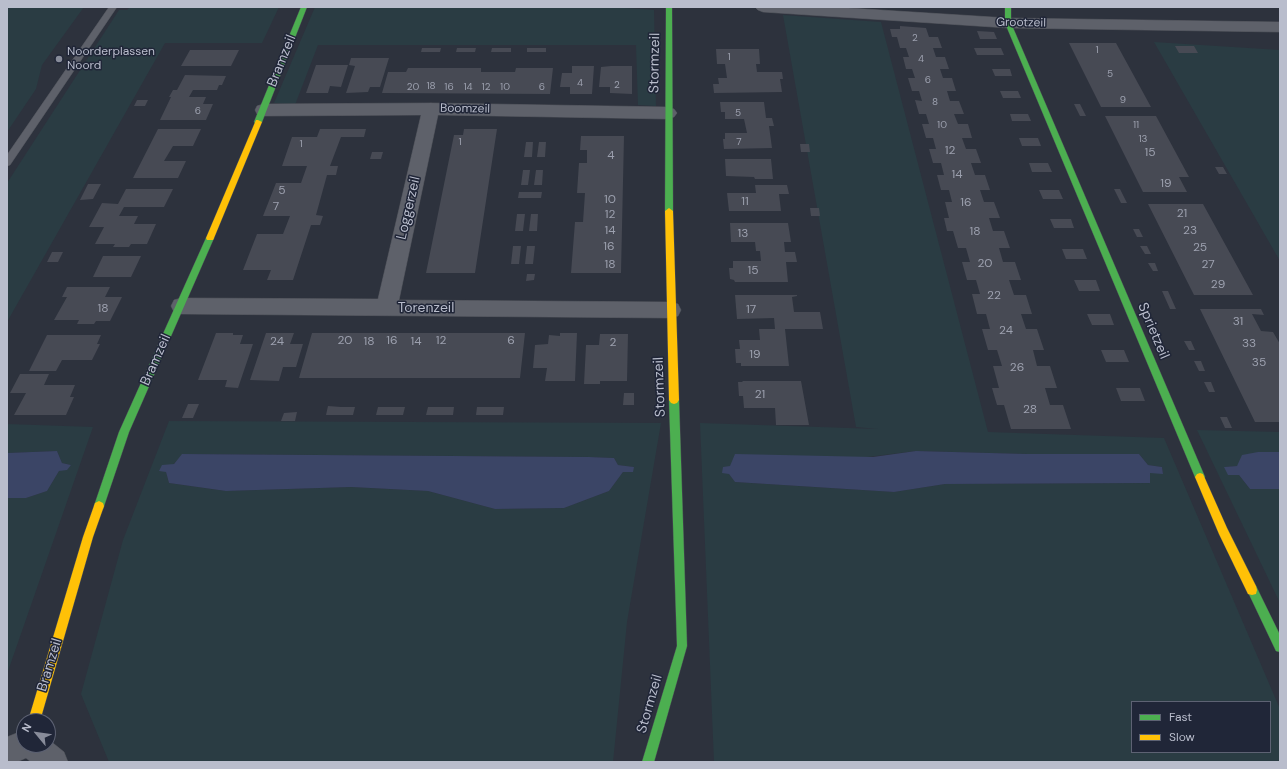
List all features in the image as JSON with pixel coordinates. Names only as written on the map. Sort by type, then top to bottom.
[{"type":"street","name":"Bramzeil","points":[[36,713],[88,537],[124,432],[180,306],[304,7]]},
{"type":"street","name":"Stormzeil","points":[[648,762],[682,646],[671,310],[668,113],[669,7]]},
{"type":"street","name":"Grootzeil","points":[[763,7],[1008,23],[1215,19],[1280,27]]},
{"type":"street","points":[[1008,7],[1008,23]]},
{"type":"street","name":"Sprietzeil","points":[[1008,23],[1223,531],[1280,647]]},
{"type":"street","name":"Boomzeil","points":[[262,110],[431,109],[668,113]]},
{"type":"street","name":"Loggerzeil","points":[[387,308],[431,109]]},
{"type":"street","name":"Torenzeil","points":[[180,306],[671,310]]},
{"type":"street","points":[[42,753],[54,762]]},
{"type":"lane","points":[[7,163],[113,7]]},
{"type":"shaded area","points":[[7,7],[84,7],[42,65],[36,89],[7,132]]},
{"type":"shaded area","points":[[130,7],[279,7],[262,43],[165,43],[7,322],[7,183],[119,10],[127,10]]},
{"type":"shaded area","points":[[315,7],[611,7],[654,10],[656,106],[638,105],[636,45],[318,45],[295,105],[274,103]]},
{"type":"shaded area","points":[[783,15],[881,22],[988,432],[1164,438],[1280,709],[1280,762],[714,762],[700,423],[878,429],[856,427]],"holes":[[[916,451],[1027,454],[1139,454],[1148,465],[1162,467],[1163,473],[1150,473],[1150,483],[945,484],[894,492],[735,482],[729,474]]]},
{"type":"shaded area","points":[[1154,42],[1280,50],[1280,261]]},
{"type":"shaded area","points":[[169,421],[661,423],[627,622],[613,762],[109,762],[81,694],[123,540]],"holes":[[[183,454],[614,458],[618,465],[634,467],[623,472],[609,491],[564,508],[495,509],[428,491],[351,487],[226,491],[169,483],[166,472]]]},
{"type":"shaded area","points":[[7,424],[93,427],[7,674],[7,498],[26,498],[47,491],[59,471],[71,465],[62,463],[57,451],[7,453]]},
{"type":"shaded area","points":[[1197,430],[1280,432],[1280,452],[1258,452],[1237,466],[1225,467],[1239,475],[1250,489],[1280,489],[1280,603]]},
{"type":"water","points":[[57,451],[62,463],[71,465],[67,470],[59,471],[47,491],[26,498],[7,498],[7,453]]},
{"type":"water","points":[[916,451],[1027,454],[1139,454],[1148,465],[1162,467],[1163,474],[1150,473],[1150,483],[945,484],[894,492],[735,482],[729,474],[722,473],[723,467],[730,466],[735,454],[873,457]]},
{"type":"water","points":[[1258,452],[1280,452],[1280,489],[1250,489],[1239,475],[1228,475],[1224,467],[1237,466],[1242,455]]},
{"type":"water","points":[[182,454],[589,457],[614,458],[618,465],[634,467],[633,472],[623,472],[609,491],[564,508],[495,509],[428,491],[351,487],[226,491],[169,483],[166,472],[159,471],[162,465],[174,464]]},
{"type":"building","points":[[900,26],[926,28],[929,37],[938,37],[942,48],[933,48],[936,57],[945,57],[949,69],[940,69],[943,78],[952,78],[956,91],[947,91],[950,101],[959,101],[964,114],[954,114],[958,124],[968,124],[972,138],[962,138],[966,149],[976,149],[981,163],[971,163],[975,175],[985,175],[990,190],[980,190],[984,202],[994,202],[1000,218],[989,218],[993,231],[1004,231],[1010,248],[999,248],[1003,262],[1015,262],[1021,280],[1009,280],[1014,295],[1026,295],[1032,314],[1021,314],[1026,329],[1037,329],[1044,350],[1033,350],[1037,366],[1050,366],[1057,388],[1045,388],[1050,405],[1063,405],[1071,429],[1011,429],[1004,405],[997,405],[992,388],[999,388],[993,366],[1002,366],[997,350],[988,350],[982,329],[990,329],[986,314],[977,314],[972,294],[980,294],[976,280],[967,280],[962,262],[970,262],[966,248],[958,248],[953,231],[947,231],[944,218],[949,218],[945,202],[952,202],[949,190],[941,190],[937,175],[944,175],[941,163],[933,163],[929,149],[936,149],[933,138],[926,138],[922,124],[929,124],[926,114],[919,114],[915,100],[922,101],[919,91],[912,91],[908,78],[915,78],[912,69],[906,69],[903,57],[909,57],[906,48],[900,48],[897,37],[892,37],[890,29],[900,29]]},
{"type":"building","points":[[977,31],[994,32],[997,39],[980,39]]},
{"type":"building","points":[[1069,43],[1116,43],[1151,107],[1101,107]]},
{"type":"building","points":[[1175,46],[1194,46],[1198,53],[1179,53]]},
{"type":"building","points":[[422,48],[441,48],[440,52],[421,52]]},
{"type":"building","points":[[457,48],[476,48],[475,52],[456,52]]},
{"type":"building","points":[[492,48],[511,48],[511,52],[491,52]]},
{"type":"building","points":[[527,48],[546,48],[546,52],[527,52]]},
{"type":"building","points":[[974,48],[1001,48],[1004,55],[977,55]]},
{"type":"building","points":[[716,49],[759,49],[760,64],[756,64],[757,72],[782,72],[783,79],[780,79],[782,92],[714,93],[713,84],[719,84],[718,78],[727,78],[725,64],[717,64]]},
{"type":"building","points":[[190,50],[239,50],[231,66],[181,66]]},
{"type":"building","points":[[351,58],[389,58],[380,87],[370,87],[368,92],[346,93],[355,66],[349,65]]},
{"type":"building","points":[[316,65],[348,65],[341,87],[330,86],[328,93],[306,93]]},
{"type":"building","points":[[572,66],[594,66],[592,94],[570,94],[570,87],[560,87],[562,73],[572,73]]},
{"type":"building","points":[[632,66],[632,94],[610,93],[610,87],[599,87],[601,67]]},
{"type":"building","points":[[408,68],[481,68],[481,72],[515,72],[516,68],[553,68],[550,94],[382,93],[388,72],[406,72]]},
{"type":"building","points":[[992,69],[1010,69],[1012,76],[995,76]]},
{"type":"building","points":[[185,75],[226,76],[222,85],[219,85],[217,90],[193,90],[189,97],[206,97],[203,104],[213,104],[206,120],[160,120],[171,97],[169,97],[173,90],[177,90]]},
{"type":"building","points":[[1000,91],[1018,91],[1021,98],[1003,98]]},
{"type":"building","points":[[137,100],[148,100],[145,106],[134,106]]},
{"type":"building","points":[[720,102],[764,102],[766,118],[772,118],[774,126],[769,126],[772,148],[724,149],[723,139],[725,139],[725,133],[747,133],[744,119],[725,119],[725,112],[721,112]]},
{"type":"building","points":[[1074,104],[1080,104],[1086,116],[1080,116]]},
{"type":"building","points":[[1010,114],[1028,114],[1031,121],[1012,121]]},
{"type":"building","points":[[1105,116],[1156,116],[1189,177],[1179,177],[1187,192],[1143,192]]},
{"type":"building","points":[[158,129],[201,129],[193,146],[173,146],[164,161],[186,161],[178,178],[133,178]]},
{"type":"building","points":[[320,129],[366,129],[364,137],[341,137],[330,166],[338,166],[336,175],[327,175],[316,215],[323,216],[320,225],[311,225],[293,280],[267,280],[271,270],[243,270],[257,234],[283,234],[290,216],[263,216],[276,183],[301,183],[307,166],[282,166],[292,137],[317,137]]},
{"type":"building","points":[[464,129],[497,129],[475,273],[426,273],[454,135],[463,135]]},
{"type":"building","points":[[581,136],[624,136],[621,273],[571,273],[575,222],[583,222],[585,193],[577,193],[579,163],[587,163],[587,150],[580,150]]},
{"type":"building","points":[[1019,138],[1038,138],[1041,146],[1022,146]]},
{"type":"building","points":[[526,142],[533,142],[532,157],[524,157]]},
{"type":"building","points":[[539,142],[546,142],[545,157],[537,157]]},
{"type":"building","points":[[800,144],[809,144],[810,152],[801,152]]},
{"type":"building","points":[[372,152],[383,152],[381,159],[370,159]]},
{"type":"building","points":[[725,159],[771,159],[773,179],[726,176]]},
{"type":"building","points":[[1029,163],[1048,163],[1052,172],[1032,172]]},
{"type":"building","points":[[1215,167],[1223,167],[1227,174],[1219,174]]},
{"type":"building","points":[[523,170],[530,170],[528,185],[521,185]]},
{"type":"building","points":[[536,170],[543,170],[542,185],[534,185]]},
{"type":"building","points":[[88,184],[101,184],[93,199],[80,200]]},
{"type":"building","points":[[755,185],[787,185],[789,194],[779,194],[781,211],[729,211],[727,193],[756,193]]},
{"type":"building","points":[[126,189],[173,189],[164,207],[124,207],[119,216],[138,216],[134,224],[156,224],[147,244],[131,244],[129,247],[113,247],[115,244],[95,244],[104,227],[89,227],[102,203],[118,204]]},
{"type":"building","points":[[1114,189],[1120,189],[1127,203],[1121,203]]},
{"type":"building","points":[[1039,190],[1059,190],[1063,199],[1043,199]]},
{"type":"building","points":[[519,192],[542,192],[541,198],[518,198]]},
{"type":"building","points":[[1148,204],[1203,204],[1253,295],[1194,295]]},
{"type":"building","points":[[810,208],[819,208],[820,216],[811,216]]},
{"type":"building","points":[[517,214],[525,214],[523,231],[515,231]]},
{"type":"building","points":[[531,214],[538,214],[537,231],[529,231]]},
{"type":"building","points":[[1050,219],[1071,219],[1074,228],[1054,228]]},
{"type":"building","points":[[730,223],[788,223],[791,242],[784,242],[785,252],[795,252],[797,262],[786,262],[788,282],[735,282],[734,280],[730,279],[729,268],[733,268],[733,261],[761,261],[760,251],[756,251],[755,242],[731,242]]},
{"type":"building","points":[[1133,229],[1139,229],[1143,237],[1137,237]]},
{"type":"building","points":[[513,246],[521,246],[519,264],[511,264]]},
{"type":"building","points":[[527,246],[535,246],[533,264],[525,264]]},
{"type":"building","points":[[1140,246],[1147,246],[1151,254],[1145,254]]},
{"type":"building","points":[[1062,249],[1083,249],[1087,259],[1066,259]]},
{"type":"building","points":[[52,252],[63,252],[58,262],[47,262]]},
{"type":"building","points":[[103,256],[141,256],[131,277],[93,277]]},
{"type":"building","points":[[1148,263],[1155,263],[1158,271],[1153,271]]},
{"type":"building","points":[[527,274],[535,274],[534,280],[526,281]]},
{"type":"building","points":[[1074,280],[1096,280],[1100,291],[1079,291]]},
{"type":"building","points":[[67,287],[110,287],[105,297],[122,297],[110,321],[96,321],[94,324],[77,324],[79,320],[54,320],[67,297],[62,297]]},
{"type":"building","points":[[1162,291],[1168,291],[1176,309],[1170,309]]},
{"type":"building","points":[[735,295],[797,295],[792,297],[794,312],[820,312],[823,329],[785,329],[789,366],[741,366],[741,363],[736,363],[735,349],[740,349],[739,340],[760,340],[759,329],[775,329],[774,318],[737,319]]},
{"type":"building","points":[[1200,309],[1261,309],[1264,315],[1252,314],[1261,331],[1273,332],[1280,344],[1280,422],[1255,422]]},
{"type":"building","points":[[1087,314],[1110,314],[1114,325],[1092,325]]},
{"type":"building","points":[[216,333],[233,333],[233,335],[243,335],[240,344],[253,344],[238,388],[225,387],[227,380],[198,380]]},
{"type":"building","points":[[266,333],[294,333],[290,344],[303,344],[296,367],[283,367],[279,381],[250,380]]},
{"type":"building","points":[[312,333],[525,333],[520,378],[299,378]]},
{"type":"building","points":[[560,333],[577,333],[575,381],[545,381],[547,368],[533,368],[535,345],[548,344],[549,335],[560,336]]},
{"type":"building","points":[[600,334],[628,334],[627,381],[600,381],[600,384],[584,384],[586,345],[599,345]]},
{"type":"building","points":[[47,335],[101,335],[97,344],[100,344],[92,360],[62,360],[56,371],[29,371]]},
{"type":"building","points":[[1184,341],[1191,341],[1195,350],[1189,350]]},
{"type":"building","points":[[1101,350],[1124,350],[1129,362],[1106,362]]},
{"type":"building","points":[[1194,361],[1201,361],[1205,371],[1199,371]]},
{"type":"building","points":[[20,374],[49,374],[44,385],[75,385],[70,397],[74,397],[66,415],[14,415],[26,393],[10,393]]},
{"type":"building","points":[[742,381],[801,381],[809,425],[776,425],[775,408],[744,408],[743,396],[739,396],[738,382],[743,382]]},
{"type":"building","points":[[1204,382],[1211,382],[1215,392],[1209,392]]},
{"type":"building","points":[[1116,388],[1140,388],[1145,401],[1121,401]]},
{"type":"building","points":[[624,393],[634,393],[634,405],[623,405]]},
{"type":"building","points":[[188,404],[199,404],[193,418],[182,418]]},
{"type":"building","points":[[328,406],[355,407],[353,415],[326,415]]},
{"type":"building","points":[[378,407],[405,407],[403,415],[376,415]]},
{"type":"building","points":[[428,407],[454,407],[453,415],[426,415]]},
{"type":"building","points":[[477,407],[504,407],[503,415],[476,415]]},
{"type":"building","points":[[297,412],[295,421],[281,421],[284,413]]},
{"type":"building","points":[[1220,417],[1227,417],[1232,428],[1225,428]]},
{"type":"traffic: fast","points":[[258,122],[304,7]]},
{"type":"traffic: fast","points":[[669,7],[669,211]]},
{"type":"traffic: fast","points":[[1008,7],[1008,23],[1200,477]]},
{"type":"traffic: fast","points":[[99,506],[124,432],[210,238]]},
{"type":"traffic: fast","points":[[648,762],[682,646],[674,400]]},
{"type":"traffic: fast","points":[[1252,590],[1280,647]]},
{"type":"traffic: slow","points":[[210,238],[258,122]]},
{"type":"traffic: slow","points":[[669,211],[674,400]]},
{"type":"traffic: slow","points":[[1200,477],[1223,531],[1252,590]]},
{"type":"traffic: slow","points":[[36,713],[88,537],[99,506]]},
{"type":"place","name":"Noorderplassen Noord","points":[[59,59]]}]
